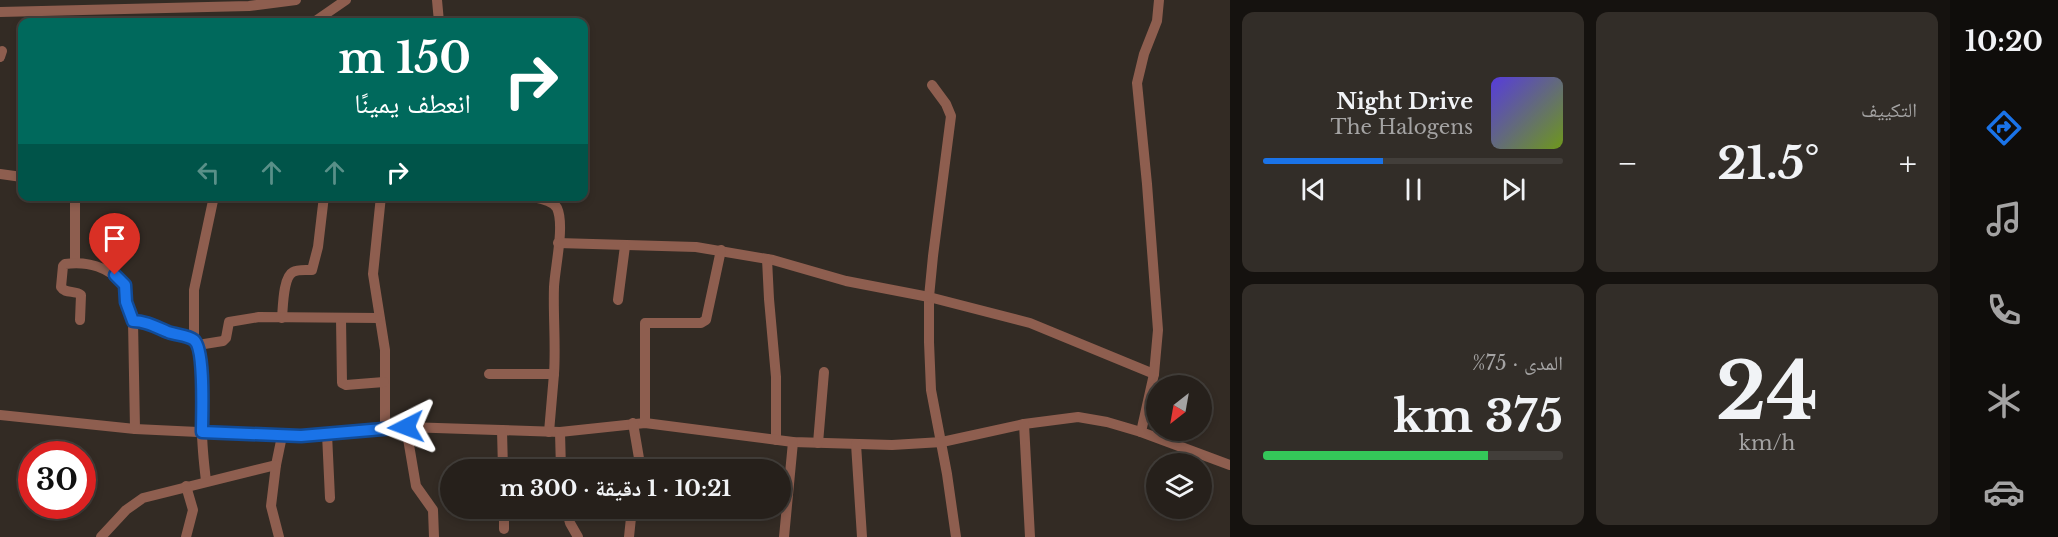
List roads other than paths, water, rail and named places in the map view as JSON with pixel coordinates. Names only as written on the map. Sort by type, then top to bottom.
[{"type":"street","points":[[0,12],[249,6],[296,0]]},
{"type":"street","points":[[320,18],[346,0]]},
{"type":"street","points":[[437,0],[439,18]]},
{"type":"street","points":[[1141,432],[1154,374],[1158,312],[1137,83],[1144,54],[1157,21],[1159,0]]},
{"type":"street","points":[[932,85],[946,104],[951,116],[929,297],[931,390],[942,442],[956,537]]},
{"type":"street","points":[[0,174],[18,176]]},
{"type":"street","points":[[75,201],[75,263]]},
{"type":"street","points":[[206,482],[202,432],[202,376],[196,342],[194,290],[213,201]]},
{"type":"street","points":[[282,318],[285,286],[289,276],[293,272],[312,270],[318,247],[323,201]]},
{"type":"street","points":[[380,201],[373,274],[384,343],[385,427]]},
{"type":"street","points":[[549,201],[556,207],[558,243],[554,288],[554,432],[559,459]]},
{"type":"street","points":[[558,243],[626,246],[674,245],[721,250],[768,259],[846,281],[929,297],[1030,323],[1154,374]]},
{"type":"street","points":[[618,300],[626,246]]},
{"type":"street","points":[[645,423],[645,323],[701,323],[705,320],[721,250]]},
{"type":"street","points":[[768,259],[776,377],[776,440]]},
{"type":"street","points":[[80,320],[81,295],[61,287],[63,265],[75,263],[101,267],[124,283],[126,302],[133,321],[135,429]]},
{"type":"street","points":[[133,321],[147,323],[196,342],[223,341],[226,338],[227,324],[230,321],[258,317],[379,318]]},
{"type":"street","points":[[341,319],[342,383],[346,385],[384,382]]},
{"type":"street","points":[[818,443],[824,372]]},
{"type":"street","points":[[489,375],[554,374]]},
{"type":"street","points":[[0,416],[135,429],[282,436],[327,434],[385,427],[554,432],[645,423],[793,442],[856,444],[942,442],[1023,424],[1078,417],[1107,422],[1141,432],[1230,465]]},
{"type":"street","points":[[633,423],[639,459]]},
{"type":"street","points":[[1023,424],[1030,537]]},
{"type":"street","points":[[406,427],[416,486],[433,510],[434,537]]},
{"type":"street","points":[[502,430],[503,459]]},
{"type":"street","points":[[327,434],[330,498]]},
{"type":"street","points":[[279,537],[271,506],[282,436]]},
{"type":"street","points":[[784,537],[793,442]]},
{"type":"street","points":[[856,444],[862,537]]},
{"type":"street","points":[[101,537],[134,503],[186,486],[276,465]]},
{"type":"street","points":[[186,486],[193,510],[186,537]]},
{"type":"street","points":[[504,519],[504,529]]},
{"type":"street","points":[[569,519],[578,537]]},
{"type":"street","points":[[629,537],[631,519]]}]
